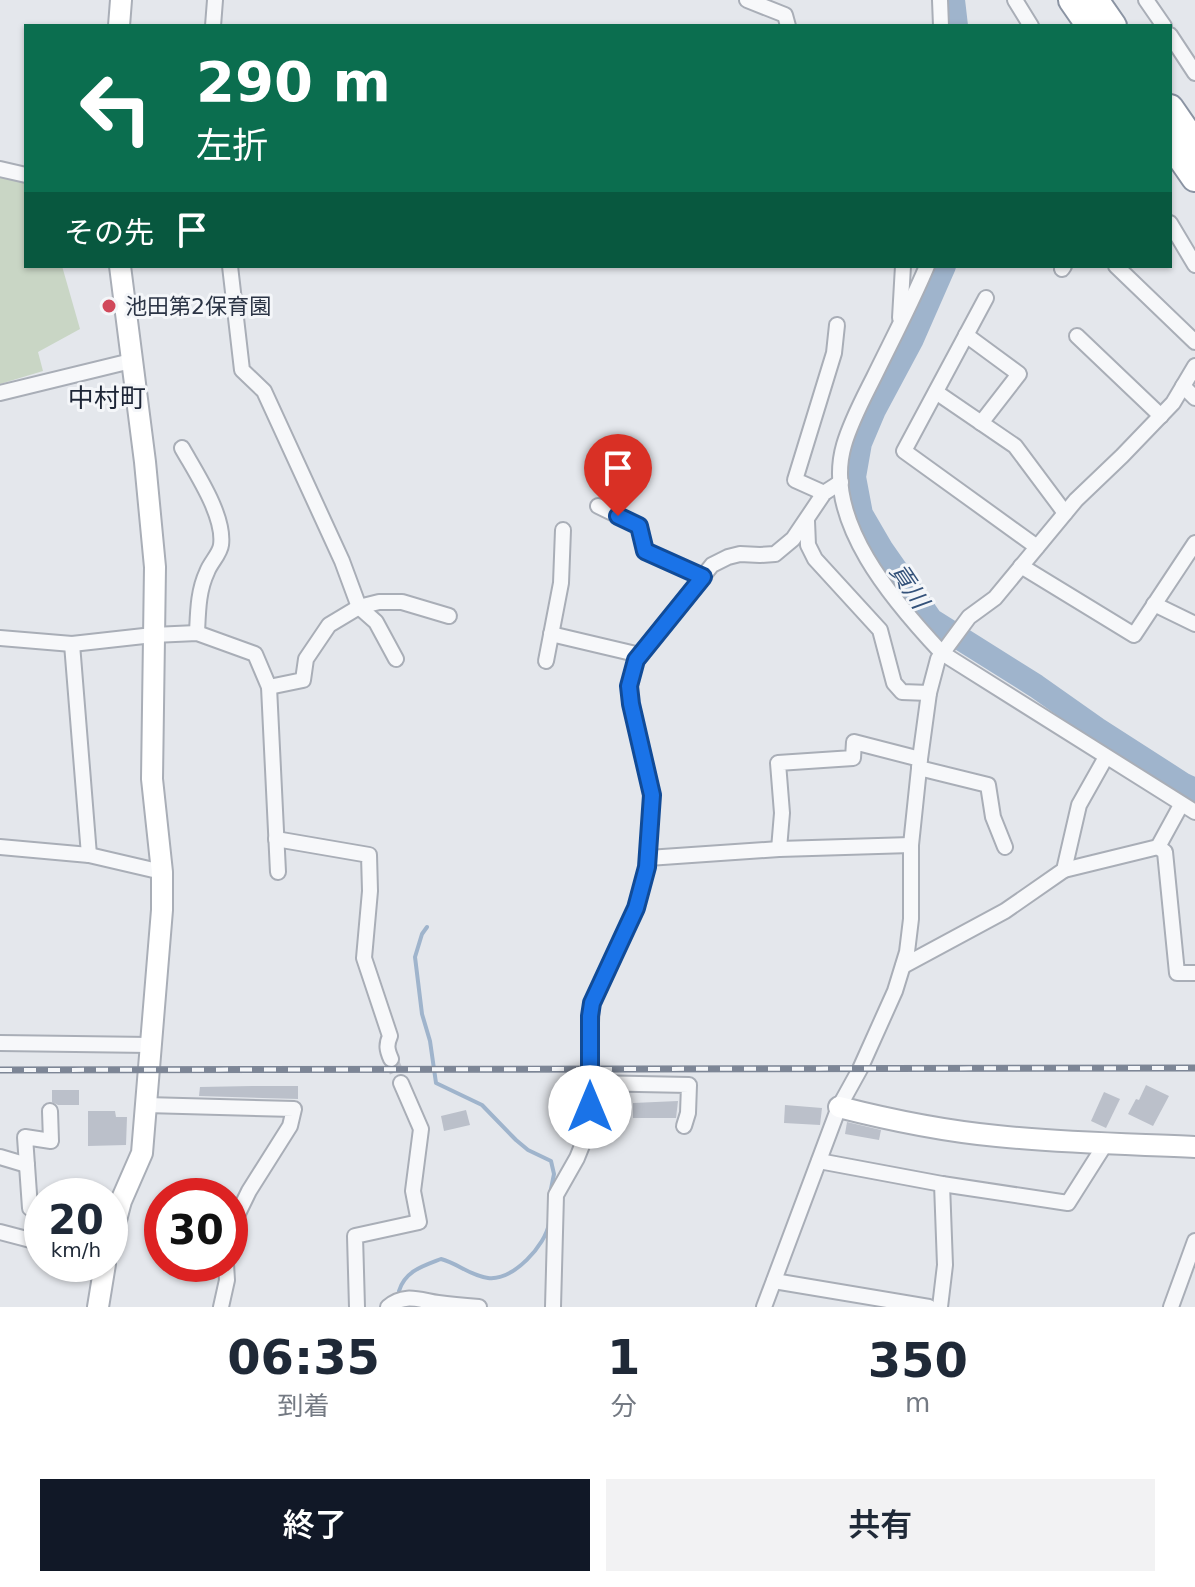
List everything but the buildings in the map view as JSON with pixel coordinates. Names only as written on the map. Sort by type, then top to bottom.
[{"type":"highway","points":[[1072,0],[1089,24]]},
{"type":"highway","points":[[1095,0],[1112,24]]},
{"type":"highway","points":[[1172,111],[1195,144]]},
{"type":"highway","points":[[1172,145],[1195,178]]},
{"type":"street","points":[[213,24],[215,0]]},
{"type":"street","points":[[747,0],[785,15],[787,24]]},
{"type":"street","points":[[940,0],[941,24]]},
{"type":"street","points":[[1015,0],[1030,24]]},
{"type":"street","points":[[1146,0],[1163,24]]},
{"type":"street","points":[[118,1],[119,24]]},
{"type":"street","points":[[1172,38],[1195,73]]},
{"type":"street","points":[[0,169],[24,175]]},
{"type":"street","points":[[1172,226],[1195,265]]},
{"type":"street","points":[[120,268],[155,567],[152,779],[162,872],[162,910],[142,1153],[128,1185]]},
{"type":"street","points":[[230,268],[242,370],[264,391],[342,561],[359,607],[376,622],[396,659]]},
{"type":"street","points":[[899,326],[903,268]]},
{"type":"street","points":[[926,268],[858,409],[844,445],[840,463],[841,482],[854,535],[878,577],[909,617],[944,650],[1195,812]]},
{"type":"street","points":[[1118,268],[1195,342]]},
{"type":"street","points":[[986,298],[904,451],[1037,547]]},
{"type":"street","points":[[824,493],[795,480],[834,353],[837,325]]},
{"type":"street","points":[[966,335],[1019,374],[981,423]]},
{"type":"street","points":[[1077,336],[1161,416]]},
{"type":"street","points":[[0,393],[131,361]]},
{"type":"street","points":[[764,1307],[839,1107],[864,1062],[895,991],[907,952],[911,919],[911,845],[919,763],[935,668],[944,650],[969,617],[995,598],[1076,500],[1173,403],[1195,366]]},
{"type":"street","points":[[1183,386],[1195,398]]},
{"type":"street","points":[[936,392],[1015,446],[1065,513]]},
{"type":"street","points":[[182,448],[211,501],[220,525],[221,546],[200,591],[197,633]]},
{"type":"street","points":[[553,1307],[556,1195],[587,1133],[592,1003],[636,908],[648,858],[652,795],[629,686],[636,660],[712,565],[740,554],[775,554],[793,539],[824,493],[841,482]]},
{"type":"street","points":[[598,506],[639,526],[645,551],[703,577]]},
{"type":"street","points":[[807,521],[808,545],[815,559],[880,630],[894,683],[902,692],[929,693]]},
{"type":"street","points":[[546,661],[561,583],[563,530]]},
{"type":"street","points":[[1021,566],[1134,635],[1195,543]]},
{"type":"street","points":[[269,687],[303,680],[306,659],[329,625],[359,607],[379,602],[402,602],[449,616]]},
{"type":"street","points":[[1154,604],[1195,624]]},
{"type":"street","points":[[0,638],[72,644],[197,633],[255,654],[269,687],[278,872]]},
{"type":"street","points":[[551,634],[640,655]]},
{"type":"street","points":[[72,644],[89,855]]},
{"type":"street","points":[[779,849],[782,813],[778,763],[853,758],[854,742],[988,785],[993,817],[1005,847]]},
{"type":"street","points":[[1064,870],[1079,805],[1106,757]]},
{"type":"street","points":[[903,966],[1005,911],[1064,870],[1158,847],[1181,805]]},
{"type":"street","points":[[276,839],[369,855],[370,891],[364,958],[390,1036],[387,1052],[391,1059]]},
{"type":"street","points":[[648,858],[779,849],[911,845]]},
{"type":"street","points":[[0,847],[89,855],[162,872]]},
{"type":"street","points":[[1158,847],[1165,852],[1177,973],[1195,973]]},
{"type":"street","points":[[0,1043],[150,1045]]},
{"type":"street","points":[[357,1307],[355,1236],[419,1222],[413,1191],[421,1129],[401,1083]]},
{"type":"street","points":[[589,1083],[689,1085],[684,1126]]},
{"type":"street","points":[[146,1105],[294,1109],[290,1126],[248,1193]]},
{"type":"street","points":[[839,1107],[891,1121],[993,1136],[1195,1147]]},
{"type":"street","points":[[28,1178],[25,1137],[51,1141],[50,1111]]},
{"type":"street","points":[[819,1161],[1068,1203],[1106,1143]]},
{"type":"street","points":[[0,1157],[27,1165]]},
{"type":"street","points":[[940,1307],[945,1265],[942,1184]]},
{"type":"street","points":[[0,1232],[24,1238]]},
{"type":"street","points":[[1171,1307],[1195,1241]]},
{"type":"street","points":[[774,1281],[929,1307]]},
{"type":"street","points":[[104,1306],[105,1282]]},
{"type":"street","points":[[221,1307],[227,1282]]},
{"type":"street","points":[[388,1307],[402,1298],[479,1307]]},
{"type":"green space","points":[[0,174],[24,178],[24,268],[63,268],[80,329],[38,352],[43,371],[0,384]]},
{"type":"waterway","name":"貢川","points":[[953,0],[956,24]]},
{"type":"waterway","name":"貢川","points":[[943,268],[860,443],[854,477],[861,514],[931,620],[1195,790]]},
{"type":"waterway","points":[[427,927],[415,957],[422,1014],[430,1041],[436,1083],[482,1105],[528,1150],[551,1161],[554,1174],[550,1194]]},
{"type":"waterway","points":[[401,1294],[402,1284],[410,1274],[441,1259],[482,1277],[508,1274],[535,1251],[549,1223]]},
{"type":"tunnel","points":[[391,1059],[401,1083]]},
{"type":"railway","points":[[0,1070],[1195,1068]]},
{"type":"place","name":"池田第2保育園","points":[[109,306]]},
{"type":"district","name":"中村町","points":[[107,398]]},
{"type":"route","points":[[590,1107],[592,1003],[636,908],[647,867],[652,795],[629,686],[636,660],[703,577],[645,551],[639,526],[618,516]]}]
